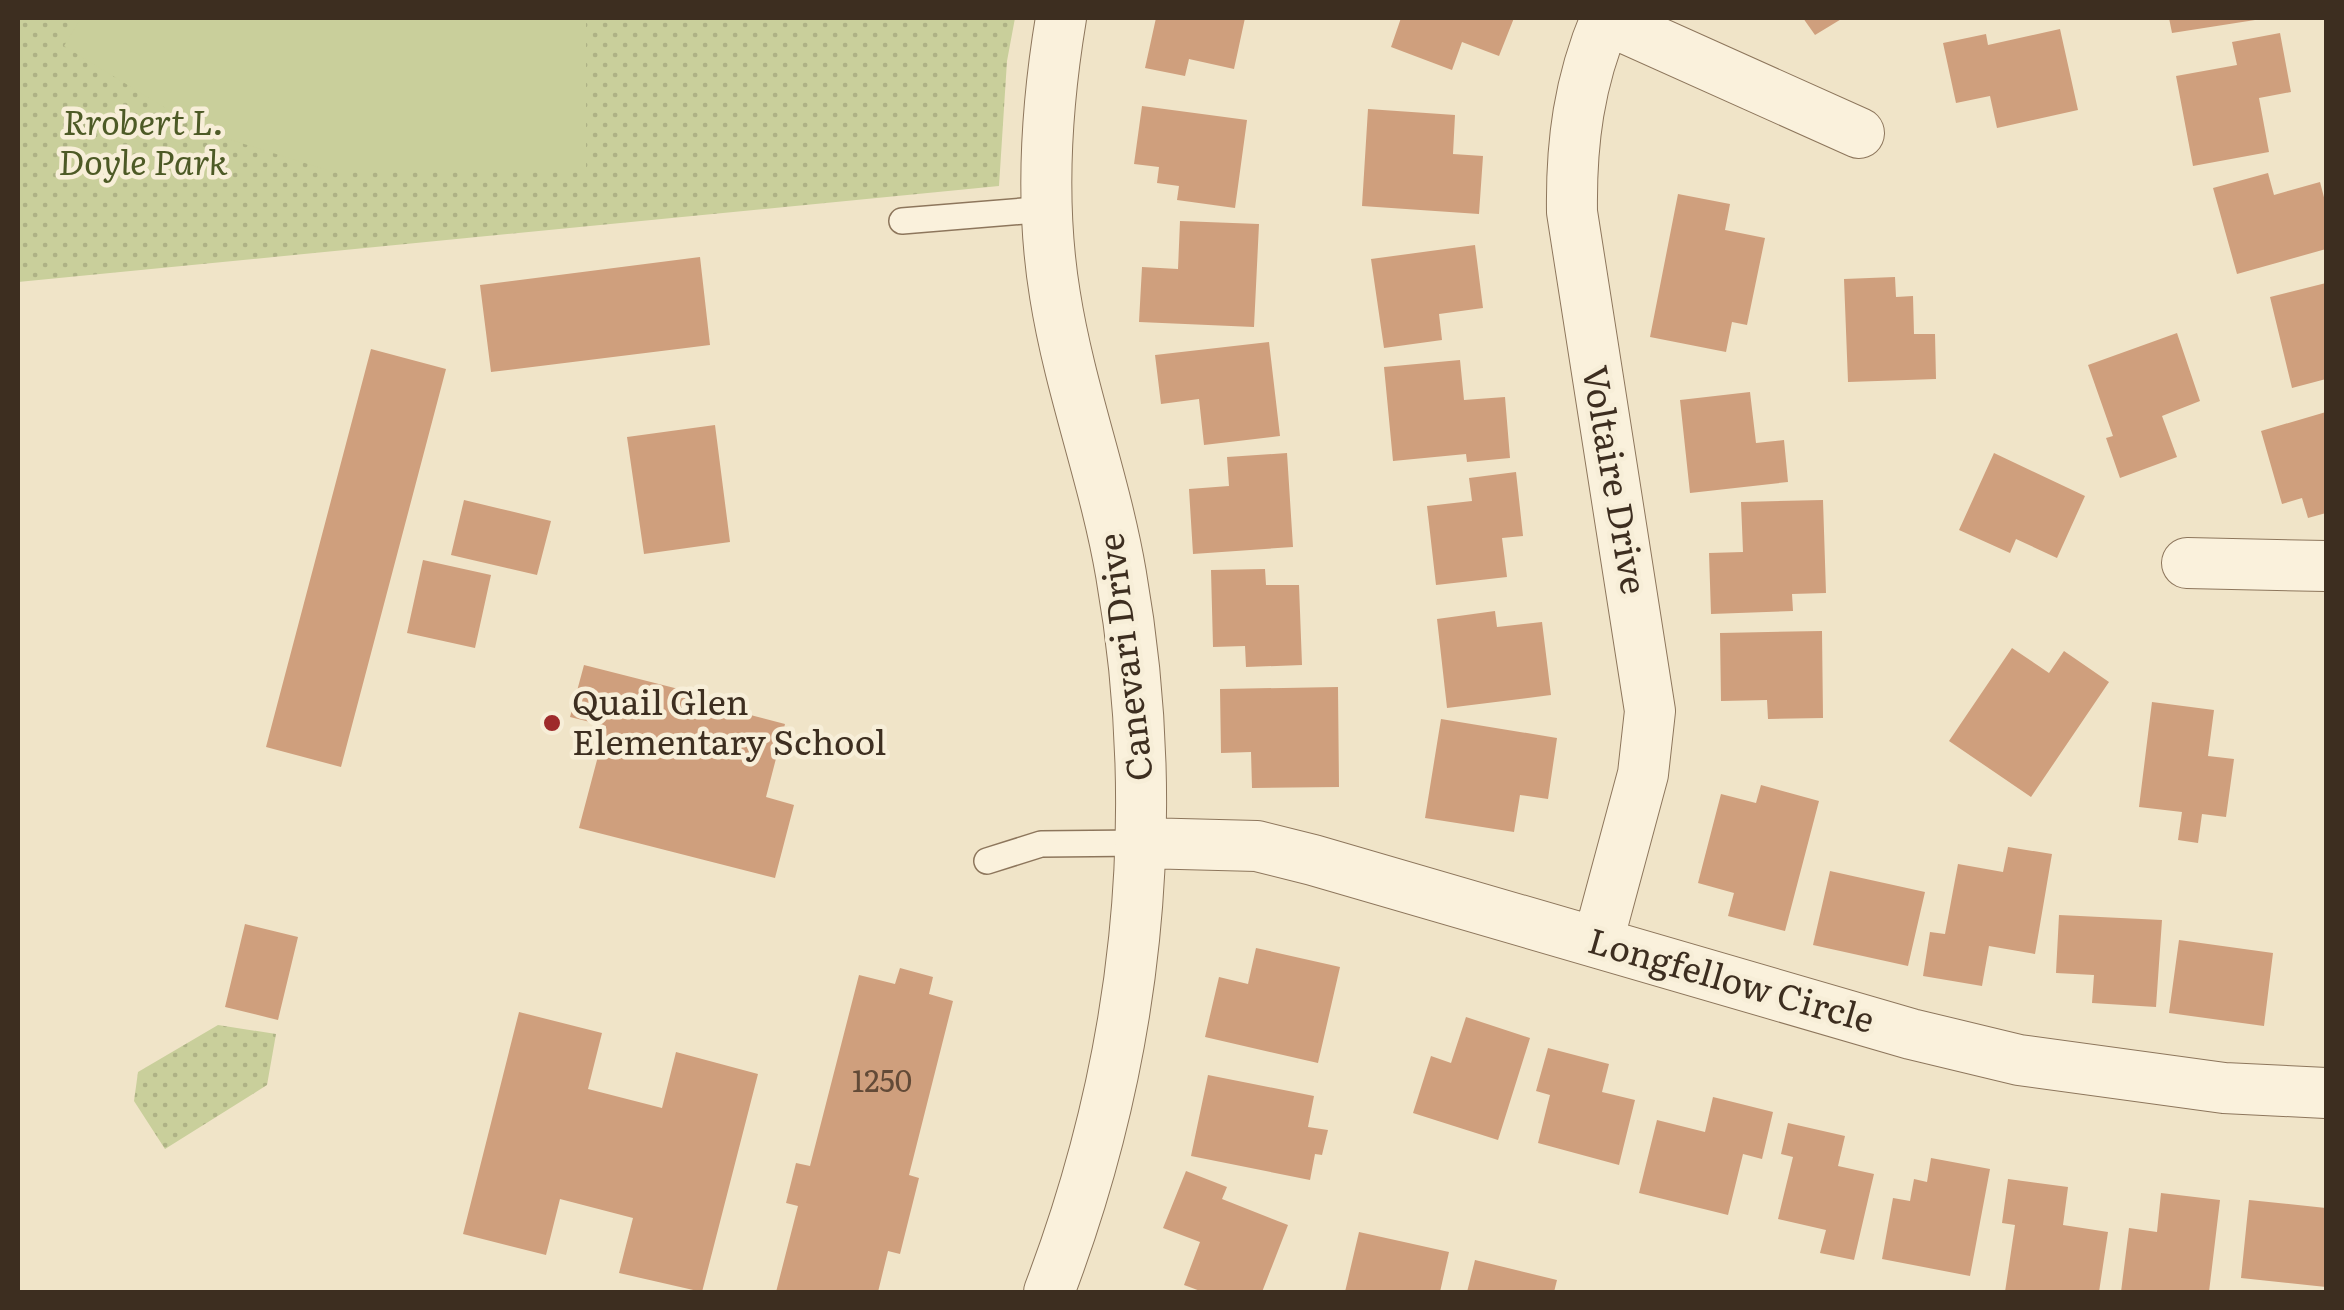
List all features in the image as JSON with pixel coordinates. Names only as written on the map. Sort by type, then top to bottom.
[{"type":"street","name":"Canevari Drive","points":[[1049,1292],[1081,1207],[1116,1069],[1138,922],[1142,843],[1136,684],[1122,578],[1104,488],[1055,294],[1048,209],[1051,78],[1062,18]]},
{"type":"street","points":[[1606,18],[1859,133]]},
{"type":"street","name":"Voltaire Drive","points":[[1598,941],[1643,774],[1650,711],[1572,212],[1572,142],[1584,75],[1606,18]]},
{"type":"street","points":[[2187,563],[2326,566]]},
{"type":"street","name":"Longfellow Circle","points":[[1142,843],[1257,846],[1911,1034],[2019,1060],[2224,1088],[2326,1093]]},
{"type":"lane","points":[[902,221],[1048,209]]},
{"type":"lane","points":[[987,860],[1041,844],[1142,843]]},
{"type":"green space","name":"Rrobert L. Doyle Park","points":[[18,18],[1015,18],[1007,61],[999,186],[18,282]]},
{"type":"green space","points":[[81,18],[586,18],[586,170],[327,170],[203,131],[64,46]]},
{"type":"green space","points":[[218,1025],[276,1034],[267,1085],[165,1149],[134,1101],[138,1072]]},
{"type":"building","points":[[1156,18],[1245,18],[1234,69],[1189,59],[1185,76],[1145,68]]},
{"type":"building","points":[[1401,18],[1514,18],[1499,56],[1462,42],[1452,70],[1391,47]]},
{"type":"building","points":[[1803,18],[1843,18],[1815,35]]},
{"type":"building","points":[[2169,18],[2255,18],[2255,20],[2172,33]]},
{"type":"building","points":[[2060,29],[2078,110],[1997,128],[1990,96],[1956,103],[1943,43],[1986,34],[1988,45]]},
{"type":"building","points":[[2280,33],[2291,92],[2259,98],[2269,152],[2193,166],[2176,76],[2237,65],[2232,42]]},
{"type":"building","points":[[1142,106],[1247,120],[1235,208],[1177,200],[1179,186],[1157,183],[1159,167],[1134,164]]},
{"type":"building","points":[[1368,109],[1455,115],[1453,154],[1483,156],[1479,214],[1362,206]]},
{"type":"building","points":[[2268,173],[2274,195],[2320,182],[2326,205],[2326,249],[2237,274],[2213,188]]},
{"type":"building","points":[[1678,194],[1730,204],[1725,230],[1765,238],[1747,325],[1732,322],[1726,352],[1650,337]]},
{"type":"building","points":[[1180,221],[1259,224],[1254,327],[1139,322],[1142,267],[1178,269]]},
{"type":"building","points":[[1475,245],[1483,308],[1439,314],[1442,340],[1384,348],[1371,259]]},
{"type":"building","points":[[700,257],[710,345],[491,372],[480,285]]},
{"type":"building","points":[[1895,277],[1896,297],[1913,296],[1914,334],[1935,334],[1936,379],[1848,382],[1844,279]]},
{"type":"building","points":[[2326,283],[2326,379],[2292,388],[2270,297]]},
{"type":"building","points":[[2177,333],[2200,401],[2162,416],[2177,457],[2120,478],[2106,438],[2113,436],[2088,365]]},
{"type":"building","points":[[1269,342],[1280,436],[1204,445],[1199,399],[1161,404],[1155,355]]},
{"type":"building","points":[[371,349],[446,369],[341,767],[266,747]]},
{"type":"building","points":[[1460,360],[1464,400],[1505,397],[1510,458],[1467,462],[1466,454],[1393,461],[1384,367]]},
{"type":"building","points":[[1750,392],[1756,443],[1784,440],[1788,482],[1690,493],[1680,400]]},
{"type":"building","points":[[2326,412],[2326,513],[2308,518],[2302,498],[2282,504],[2261,431]]},
{"type":"building","points":[[715,425],[730,542],[644,554],[627,437]]},
{"type":"building","points":[[1287,453],[1293,547],[1193,554],[1189,489],[1229,486],[1227,457]]},
{"type":"building","points":[[1994,453],[2085,496],[2057,558],[2016,539],[2010,553],[1959,530]]},
{"type":"building","points":[[1516,472],[1523,536],[1502,538],[1507,577],[1436,585],[1427,506],[1472,501],[1469,478]]},
{"type":"building","points":[[464,500],[551,521],[537,575],[451,555]]},
{"type":"building","points":[[1823,500],[1826,593],[1792,594],[1793,611],[1711,614],[1709,553],[1743,552],[1741,502]]},
{"type":"building","points":[[423,560],[491,575],[475,648],[407,633]]},
{"type":"building","points":[[1265,569],[1266,585],[1299,585],[1302,665],[1246,667],[1245,646],[1213,647],[1211,570]]},
{"type":"building","points":[[1495,611],[1497,627],[1542,622],[1551,695],[1447,708],[1437,619]]},
{"type":"building","points":[[1822,631],[1823,718],[1768,719],[1767,700],[1721,701],[1720,633]]},
{"type":"building","points":[[2012,648],[2049,673],[2064,651],[2109,682],[2031,797],[1949,741]]},
{"type":"building","points":[[584,665],[710,697],[708,704],[785,724],[766,797],[794,805],[775,878],[579,828],[606,726],[570,717]]},
{"type":"building","points":[[1338,687],[1339,787],[1252,788],[1251,752],[1221,753],[1220,689]]},
{"type":"building","points":[[2152,702],[2214,710],[2208,756],[2234,759],[2226,817],[2202,814],[2198,843],[2178,840],[2182,812],[2139,807]]},
{"type":"building","points":[[1441,719],[1557,738],[1548,799],[1520,795],[1514,832],[1425,818]]},
{"type":"building","points":[[1761,785],[1819,801],[1785,931],[1728,916],[1734,893],[1698,883],[1721,794],[1756,803]]},
{"type":"building","points":[[2008,847],[2052,854],[2035,954],[1989,946],[1982,986],[1923,976],[1930,932],[1945,934],[1958,864],[2003,872]]},
{"type":"building","points":[[1830,871],[1925,892],[1908,966],[1813,945]]},
{"type":"building","points":[[2059,915],[2162,920],[2156,1007],[2092,1003],[2094,975],[2056,973]]},
{"type":"building","points":[[245,924],[298,937],[278,1020],[225,1007]]},
{"type":"building","points":[[2179,940],[2273,953],[2264,1026],[2169,1013]]},
{"type":"building","points":[[1256,948],[1340,967],[1318,1063],[1205,1037],[1219,977],[1248,984]]},
{"type":"building","points":[[900,968],[933,977],[929,994],[953,1001],[909,1175],[919,1178],[900,1254],[888,1251],[878,1292],[776,1292],[798,1206],[786,1203],[796,1163],[810,1166],[859,975],[895,984]]},
{"type":"building","points":[[519,1012],[602,1033],[588,1089],[662,1108],[676,1052],[758,1074],[702,1292],[619,1273],[633,1218],[560,1199],[546,1255],[463,1234]]},
{"type":"building","points":[[1466,1017],[1530,1038],[1498,1140],[1413,1113],[1431,1056],[1451,1063]]},
{"type":"building","points":[[1548,1048],[1609,1064],[1602,1092],[1635,1100],[1619,1165],[1538,1143],[1550,1095],[1536,1091]]},
{"type":"building","points":[[1208,1075],[1314,1096],[1308,1127],[1328,1130],[1322,1155],[1315,1154],[1310,1180],[1191,1156]]},
{"type":"building","points":[[1713,1097],[1773,1112],[1762,1159],[1743,1154],[1728,1215],[1639,1193],[1657,1120],[1705,1132]]},
{"type":"building","points":[[1788,1123],[1845,1136],[1838,1166],[1874,1174],[1854,1260],[1820,1253],[1826,1230],[1778,1219],[1793,1157],[1781,1154]]},
{"type":"building","points":[[1931,1158],[1990,1169],[1970,1276],[1882,1259],[1893,1198],[1910,1201],[1914,1179],[1927,1182]]},
{"type":"building","points":[[1186,1171],[1227,1187],[1222,1199],[1288,1225],[1262,1292],[1203,1292],[1184,1285],[1200,1242],[1163,1228]]},
{"type":"building","points":[[2008,1179],[2068,1187],[2063,1225],[2108,1232],[2099,1292],[2005,1292],[2015,1225],[2002,1223]]},
{"type":"building","points":[[2161,1193],[2220,1200],[2209,1292],[2121,1292],[2129,1228],[2157,1232]]},
{"type":"building","points":[[2249,1200],[2326,1208],[2326,1287],[2241,1278]]},
{"type":"building","points":[[1359,1232],[1449,1252],[1440,1292],[1345,1292]]},
{"type":"building","points":[[1475,1260],[1557,1280],[1554,1292],[1467,1292]]},
{"type":"place","name":"Quail Glen Elementary School","points":[[552,723]]}]
